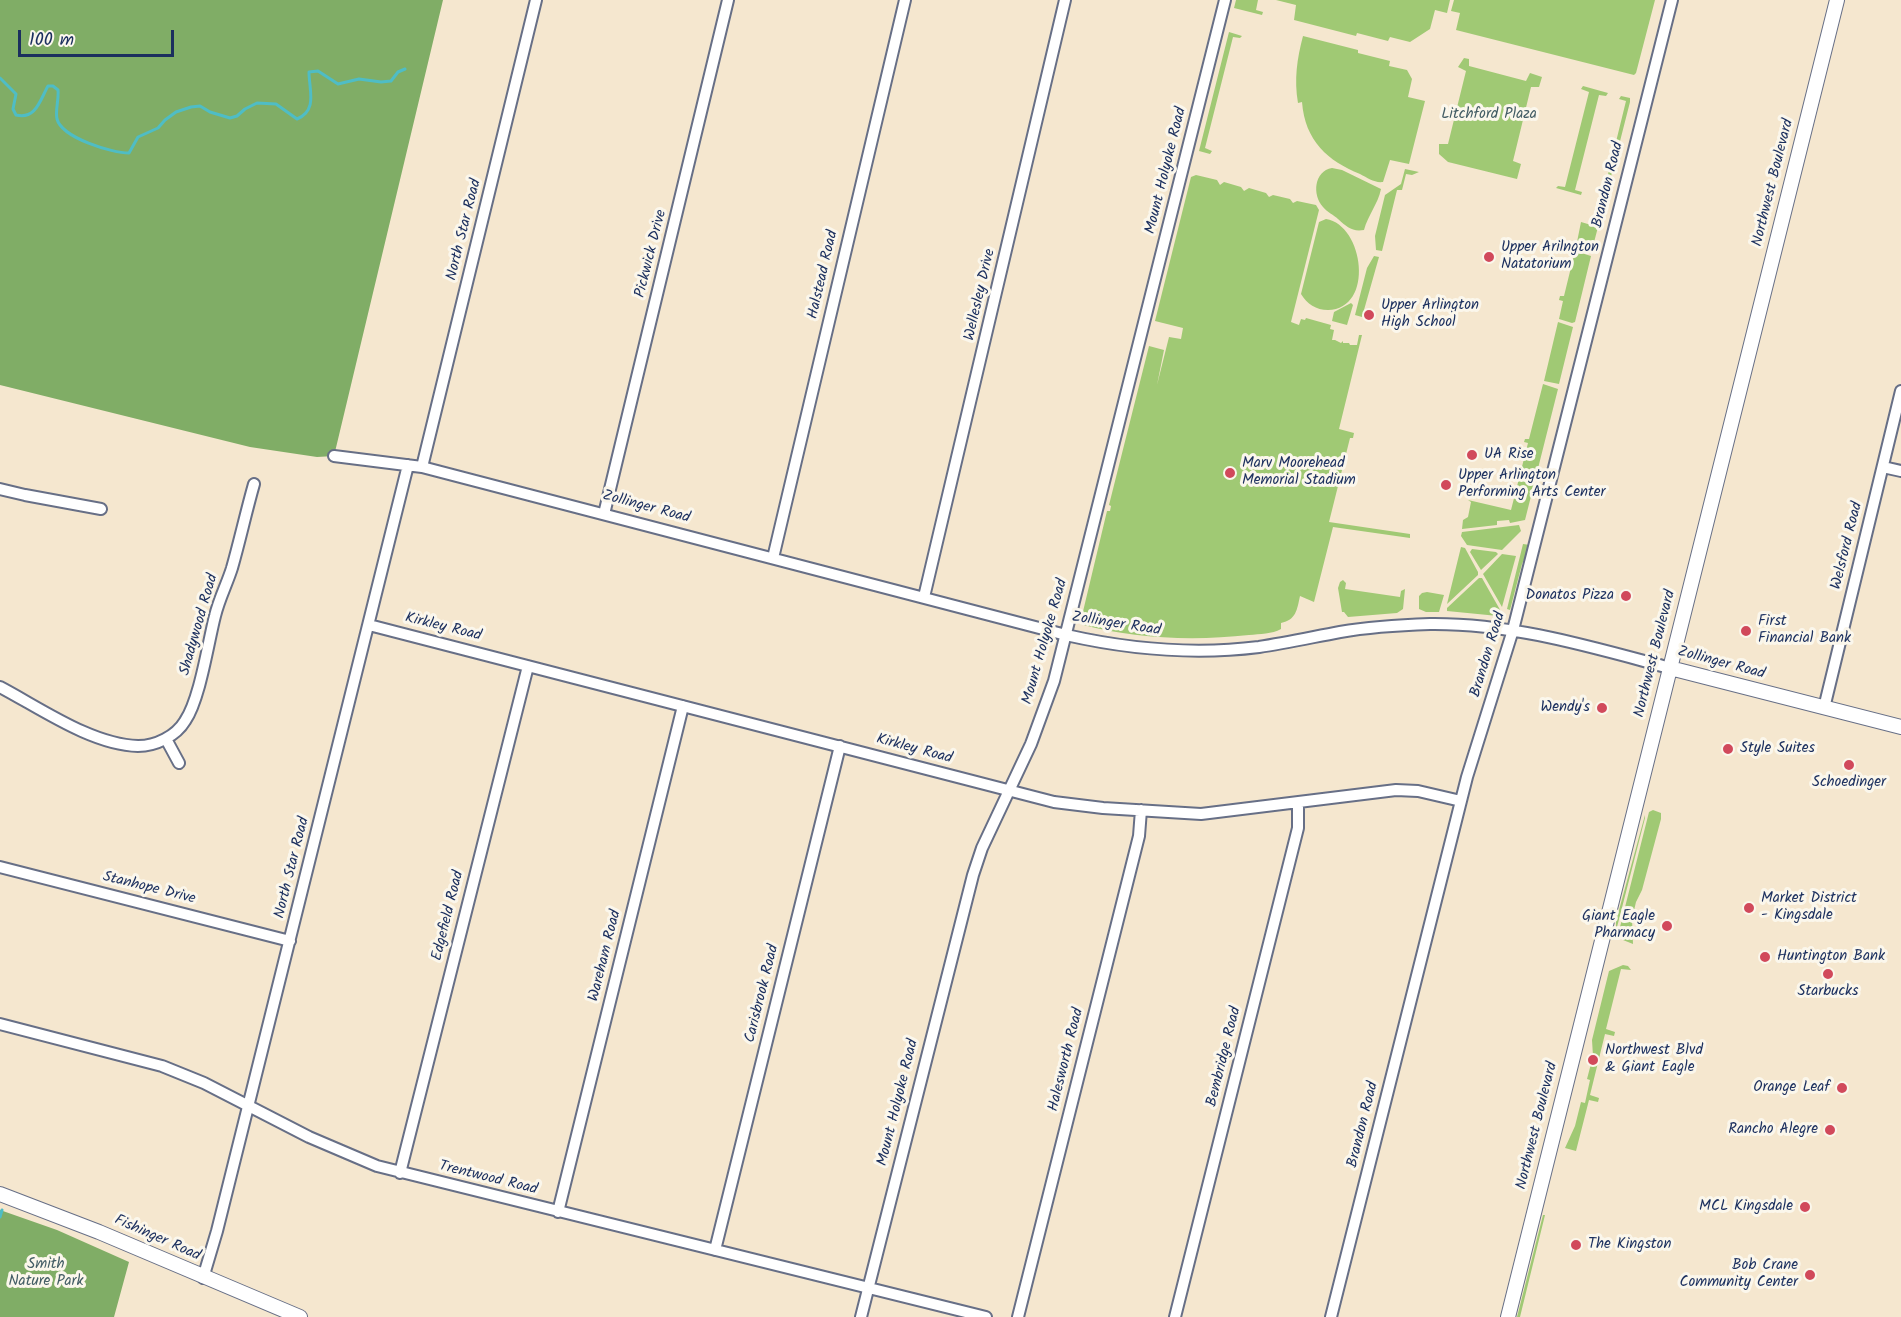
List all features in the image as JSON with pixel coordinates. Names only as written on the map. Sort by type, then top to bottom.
[{"type":"main road","name":"Northwest Boulevard","points":[[1508,1317],[1837,0]]},
{"type":"main road","name":"Zollinger Road","points":[[1670,668],[1901,727]]},
{"type":"main road","name":"Fishinger Road","points":[[0,1194],[88,1228],[300,1317]]},
{"type":"street","name":"North Star Road","points":[[422,467],[536,0]]},
{"type":"street","name":"Pickwick Drive","points":[[604,514],[728,0]]},
{"type":"street","name":"Halstead Road","points":[[772,558],[904,0]]},
{"type":"street","name":"Wellesley Drive","points":[[924,597],[1065,0]]},
{"type":"street","name":"Mount Holyoke Road","points":[[861,1317],[964,906],[982,848],[1031,744],[1054,681],[1225,0]]},
{"type":"street","name":"Brandon Road","points":[[1330,1317],[1461,801],[1514,630],[1672,0]]},
{"type":"street","name":"Welsford Road","points":[[1824,708],[1901,391]]},
{"type":"street","name":"Zollinger Road","points":[[334,456],[422,467],[1066,635],[1145,647],[1196,650],[1259,647],[1374,627],[1429,624],[1479,626],[1534,633],[1670,668]]},
{"type":"street","name":"North Star Road","points":[[203,1278],[249,1106],[408,465]]},
{"type":"street","points":[[1883,467],[1901,471]]},
{"type":"street","name":"Shadywood Road","points":[[166,739],[186,720],[198,688],[216,612],[232,568],[254,483]]},
{"type":"street","points":[[0,489],[101,508]]},
{"type":"street","name":"Kirkley Road","points":[[369,625],[1077,806],[1201,814],[1396,790],[1418,791],[1461,801]]},
{"type":"street","name":"Edgefield Road","points":[[400,1173],[528,666]]},
{"type":"street","points":[[0,687],[87,732],[116,742],[139,746],[166,739],[179,763]]},
{"type":"street","name":"Wareham Road","points":[[558,1212],[683,706]]},
{"type":"street","name":"Carisbrook Road","points":[[714,1250],[840,746]]},
{"type":"street","name":"Bembridge Road","points":[[1175,1317],[1298,828],[1298,802]]},
{"type":"street","name":"Halesworth Road","points":[[1018,1317],[1139,836],[1141,810]]},
{"type":"street","name":"Stanhope Drive","points":[[0,867],[290,941]]},
{"type":"street","name":"Trentwood Road","points":[[0,1024],[156,1064],[204,1083],[338,1150],[376,1166],[986,1317]]},
{"type":"green space","points":[[0,0],[443,0],[334,456],[317,457],[250,447],[0,385]]},
{"type":"green space","points":[[1236,0],[1258,0],[1256,10],[1263,12],[1262,15],[1234,8]]},
{"type":"green space","points":[[1276,0],[1450,0],[1447,13],[1435,10],[1430,29],[1410,42],[1390,37],[1388,41],[1357,33],[1356,36],[1294,20],[1296,5]]},
{"type":"green space","points":[[1454,0],[1655,0],[1634,75],[1456,30],[1460,13],[1451,11]]},
{"type":"green space","points":[[1229,32],[1242,36],[1233,37],[1205,148],[1212,151],[1210,154],[1199,151]]},
{"type":"green space","points":[[1303,36],[1358,50],[1358,53],[1390,61],[1389,66],[1407,70],[1412,79],[1408,97],[1425,101],[1409,164],[1390,160],[1383,182],[1371,180],[1338,163],[1320,148],[1313,138],[1304,116],[1302,102],[1298,103],[1296,86]]},
{"type":"green space","name":"Litchford Plaza","points":[[1464,58],[1469,59],[1469,66],[1526,81],[1530,73],[1542,77],[1539,87],[1531,87],[1513,161],[1521,164],[1517,179],[1448,162],[1439,154],[1439,144],[1448,144],[1466,71],[1458,67]]},
{"type":"green space","points":[[1583,86],[1608,93],[1606,96],[1599,95],[1575,190],[1582,192],[1581,195],[1556,188],[1565,187],[1589,92],[1581,89]]},
{"type":"green space","points":[[1621,96],[1630,98],[1630,102],[1605,200],[1602,199],[1626,101],[1619,99]]},
{"type":"green space","points":[[1332,168],[1342,170],[1381,189],[1364,230],[1353,230],[1347,227],[1319,202],[1316,190],[1318,178],[1326,170]]},
{"type":"green space","points":[[1405,169],[1419,172],[1412,175],[1406,174],[1402,190],[1397,190],[1382,251],[1376,250],[1375,236],[1385,195],[1401,184]]},
{"type":"green space","name":"Marv Moorehead Memorial Stadium","points":[[1196,175],[1217,180],[1220,185],[1224,182],[1241,187],[1244,191],[1249,188],[1266,193],[1269,197],[1273,195],[1290,199],[1293,203],[1297,201],[1316,205],[1319,210],[1291,322],[1299,325],[1301,319],[1306,318],[1331,325],[1330,329],[1334,330],[1332,340],[1341,343],[1343,341],[1350,345],[1357,345],[1359,335],[1362,335],[1339,429],[1354,433],[1353,438],[1350,438],[1329,522],[1410,534],[1410,538],[1333,527],[1314,602],[1300,596],[1293,617],[1281,623],[1281,629],[1274,632],[1228,637],[1186,638],[1121,633],[1080,624],[1107,511],[1110,511],[1111,506],[1109,505],[1149,346],[1164,350],[1157,385],[1169,337],[1181,339],[1183,328],[1155,321],[1191,177]]},
{"type":"green space","points":[[1326,219],[1339,225],[1349,236],[1356,250],[1359,266],[1358,282],[1353,296],[1343,306],[1328,310],[1312,306],[1301,294],[1319,222]]},
{"type":"green space","points":[[1581,222],[1598,227],[1590,251],[1576,247]]},
{"type":"green space","points":[[1575,251],[1591,256],[1575,322],[1572,323],[1559,319],[1563,301],[1559,300],[1560,296],[1564,296]]},
{"type":"green space","points":[[1374,256],[1379,257],[1362,317],[1355,315],[1367,268]]},
{"type":"green space","points":[[1351,303],[1353,305],[1347,325],[1332,321],[1334,312]]},
{"type":"green space","points":[[1558,322],[1573,327],[1559,384],[1544,381]]},
{"type":"green space","points":[[1543,384],[1558,389],[1525,520],[1510,523],[1509,520],[1497,521],[1497,525],[1462,529],[1463,520],[1468,517],[1471,502],[1468,500],[1511,510],[1528,443],[1524,442],[1525,439],[1529,439]]},
{"type":"green space","points":[[1519,525],[1521,531],[1502,550],[1467,545],[1461,536],[1462,532]]},
{"type":"green space","points":[[1523,544],[1530,545],[1530,547],[1522,564],[1510,610],[1507,609]]},
{"type":"green space","points":[[1461,547],[1465,548],[1478,575],[1447,604]]},
{"type":"green space","points":[[1472,549],[1498,554],[1481,570],[1470,552]]},
{"type":"green space","points":[[1502,554],[1516,556],[1502,607],[1483,574]]},
{"type":"green space","points":[[1479,578],[1482,578],[1503,615],[1447,611],[1447,608]]},
{"type":"green space","points":[[1343,580],[1346,583],[1345,589],[1400,597],[1401,591],[1405,589],[1403,609],[1397,613],[1348,617],[1342,612],[1338,588]]},
{"type":"green space","points":[[1427,592],[1444,595],[1439,612],[1426,612],[1419,609],[1419,596]]},
{"type":"green space","points":[[1653,810],[1661,813],[1661,819],[1632,919],[1633,944],[1623,940],[1623,928],[1620,927],[1649,812]]},
{"type":"green space","points":[[1645,815],[1645,818],[1616,931],[1616,921]]},
{"type":"green space","points":[[1623,965],[1628,966],[1631,970],[1621,969],[1606,1029],[1615,1032],[1614,1036],[1605,1034],[1590,1095],[1599,1098],[1598,1102],[1589,1100],[1576,1151],[1565,1148],[1575,1126],[1581,1102],[1585,1103],[1590,1080],[1587,1079],[1593,1056],[1592,1040],[1609,971]]},
{"type":"green space","name":"Smith Nature Park","points":[[0,1210],[57,1230],[129,1262],[114,1317],[0,1317]]},
{"type":"green space","points":[[1543,1215],[1545,1215],[1520,1317],[1517,1317]]},
{"type":"waterway","points":[[0,78],[16,94],[13,109],[16,115],[23,116],[33,112],[48,86],[53,86],[58,90],[56,112],[61,126],[88,143],[129,153],[138,137],[158,128],[176,112],[191,107],[200,106],[210,112],[230,118],[257,103],[276,104],[297,119],[304,115],[310,105],[309,72],[318,71],[338,84],[359,79],[391,81],[398,72],[405,69]]},
{"type":"waterway","points":[[0,1217],[2,1210]]},
{"type":"place","name":"Upper Arilngton Natatorium","points":[[1489,257]]},
{"type":"place","name":"Upper Arlington High School","points":[[1369,315]]},
{"type":"place","name":"UA Rise","points":[[1472,455]]},
{"type":"place","name":"Marv Moorehead Memorial Stadium","points":[[1230,473]]},
{"type":"place","name":"Upper Arlington Performing Arts Center","points":[[1446,485]]},
{"type":"place","name":"Donatos Pizza","points":[[1626,596]]},
{"type":"place","name":"First Financial Bank","points":[[1746,631]]},
{"type":"place","name":"Wendy's","points":[[1602,708]]},
{"type":"place","name":"Style Suites","points":[[1728,749]]},
{"type":"place","name":"Schoedinger","points":[[1849,765]]},
{"type":"place","name":"Market District - Kingsdale","points":[[1749,908]]},
{"type":"place","name":"Giant Eagle Pharmacy","points":[[1667,926]]},
{"type":"place","name":"Huntington Bank","points":[[1765,957]]},
{"type":"place","name":"Starbucks","points":[[1828,974]]},
{"type":"place","name":"Northwest Blvd & Giant Eagle","points":[[1593,1060]]},
{"type":"place","name":"Orange Leaf","points":[[1842,1088]]},
{"type":"place","name":"Rancho Alegre","points":[[1830,1130]]},
{"type":"place","name":"MCL Kingsdale","points":[[1805,1207]]},
{"type":"place","name":"The Kingston","points":[[1576,1245]]},
{"type":"place","name":"Bob Crane Community Center","points":[[1810,1275]]}]
